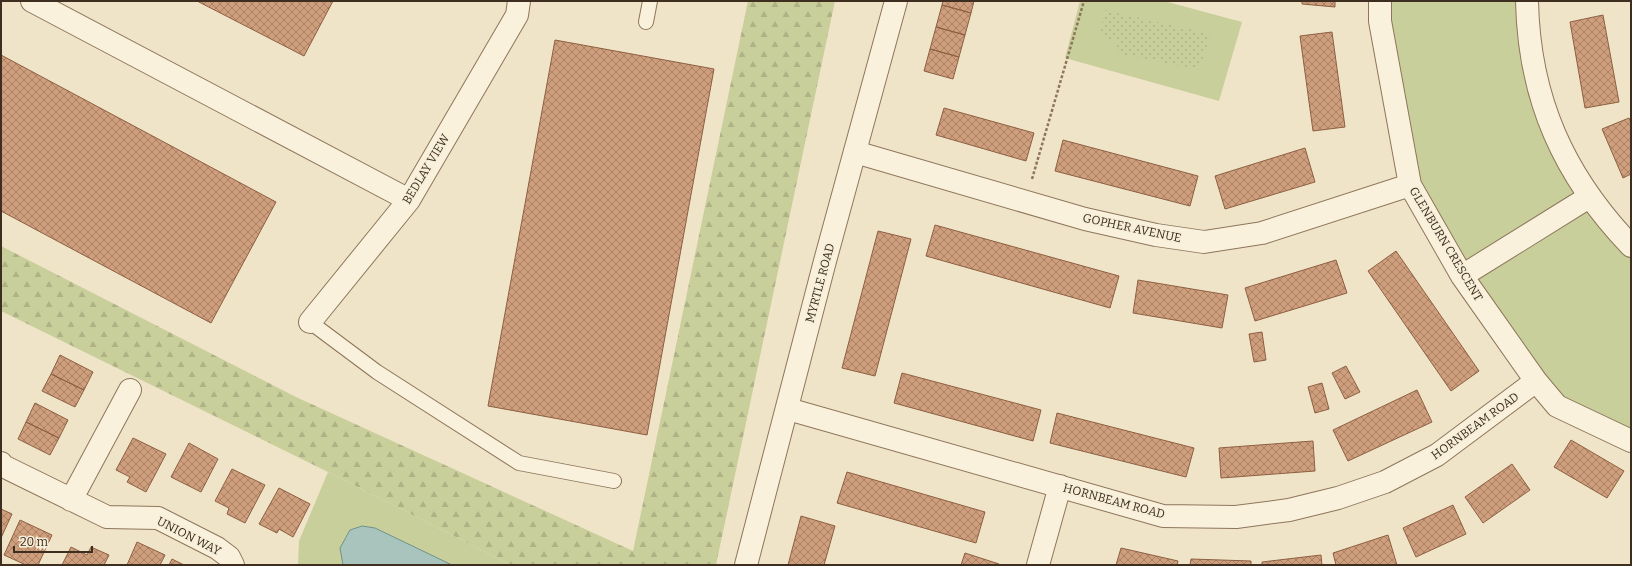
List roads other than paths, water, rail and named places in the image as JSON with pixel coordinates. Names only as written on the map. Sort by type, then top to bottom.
[{"type":"street","points":[[32,1],[409,200]]},
{"type":"street","name":"BEDLAY VIEW","points":[[310,322],[409,200],[517,15],[519,1]]},
{"type":"street","name":"MYRTLE ROAD","points":[[746,565],[788,409],[825,261],[896,1]]},
{"type":"street","name":"GLENBURN CRESCENT","points":[[1380,1],[1380,21],[1410,185],[1462,276],[1536,381],[1557,406],[1631,441]]},
{"type":"street","points":[[1527,1],[1530,44],[1543,103],[1555,136],[1564,155],[1589,197],[1611,225],[1631,246]]},
{"type":"street","name":"GOPHER AVENUE","points":[[855,152],[1085,219],[1156,235],[1204,242],[1262,233],[1410,185]]},
{"type":"street","points":[[1462,276],[1589,197]]},
{"type":"street","name":"HORNBEAM ROAD","points":[[788,409],[1163,516],[1236,516],[1289,510],[1345,496],[1385,482],[1437,455],[1536,381]]},
{"type":"street","points":[[71,500],[130,390]]},
{"type":"street","name":"UNION WAY","points":[[1,463],[3,466],[107,517],[158,518],[217,548],[229,557],[233,565]]},
{"type":"street","points":[[1038,565],[1060,486]]},
{"type":"lane","points":[[646,22],[650,1]]},
{"type":"lane","points":[[310,322],[377,372],[519,463],[614,481]]},
{"type":"water","points":[[362,526],[375,528],[452,565],[343,565],[340,548],[350,530]]}]
